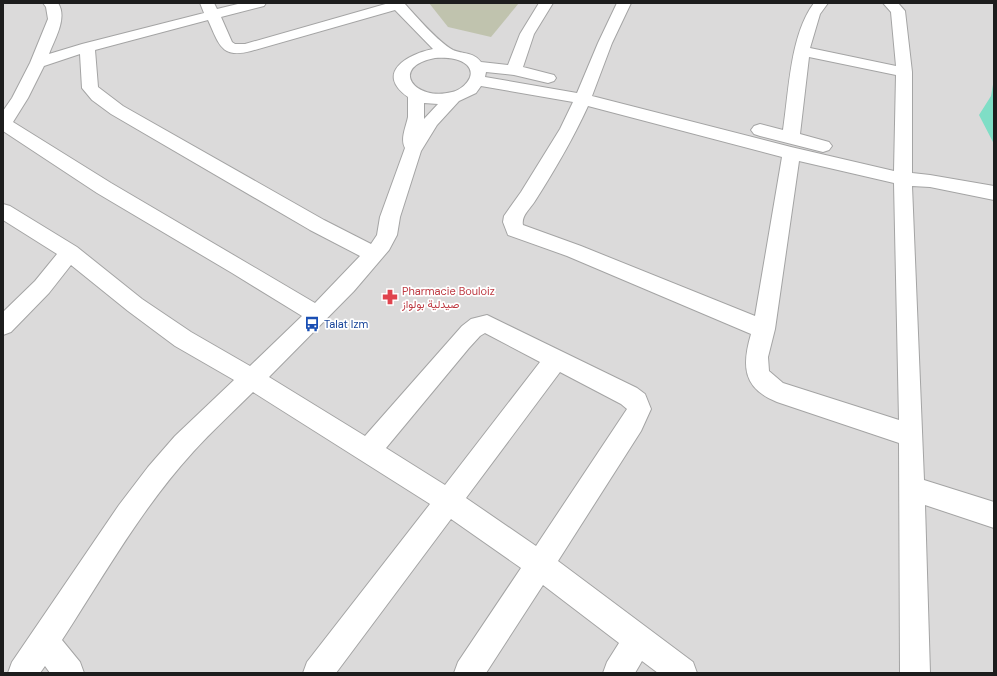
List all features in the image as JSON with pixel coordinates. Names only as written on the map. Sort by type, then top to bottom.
[{"type":"street","points":[[50,3],[53,6],[55,20],[38,63],[20,98],[3,123],[104,188],[239,266],[317,315]]},
{"type":"street","points":[[38,63],[210,9],[259,3]]},
{"type":"street","points":[[514,70],[527,34],[546,3]]},
{"type":"street","points":[[624,3],[605,43],[586,93],[569,128],[528,197],[514,216],[513,222],[515,230],[574,251],[764,329]]},
{"type":"street","points":[[821,3],[813,14],[802,52],[791,145],[764,329],[757,360],[757,370],[760,378],[766,385],[777,391],[911,436]]},
{"type":"street","points":[[890,3],[898,10],[904,72],[903,174],[911,436],[915,673]]},
{"type":"street","points":[[210,9],[226,44],[229,47],[237,49],[270,42],[397,4],[436,44],[448,53]]},
{"type":"street","points":[[408,16],[415,48],[402,78],[405,85],[416,95],[430,99],[453,98],[464,94],[473,88],[477,74]]},
{"type":"street","points":[[87,47],[90,88],[117,110],[317,225],[374,254]]},
{"type":"street","points":[[415,48],[432,54],[448,53],[465,57],[477,74],[536,90],[586,93]]},
{"type":"street","points":[[802,52],[904,72]]},
{"type":"street","points":[[477,74],[514,70],[586,93],[930,181],[994,194]]},
{"type":"street","points":[[412,151],[412,133],[416,117],[416,95]]},
{"type":"street","points":[[23,673],[128,514],[157,476],[184,444],[317,315],[382,245],[387,235],[390,217],[412,151],[431,121],[453,98]]},
{"type":"street","points":[[3,211],[70,252],[135,305],[183,339],[252,379],[448,501],[540,565],[682,673]]},
{"type":"street","points":[[8,316],[42,287],[70,252]]},
{"type":"street","points":[[368,450],[461,341],[480,324],[486,324],[629,396],[637,402],[639,409],[633,422],[469,673]]},
{"type":"street","points":[[318,673],[556,359]]},
{"type":"street","points":[[911,488],[994,515]]},
{"type":"street","points":[[618,673],[639,639]]},
{"type":"street","points":[[44,642],[69,673]]},
{"type":"shaded area","points":[[3,3],[994,3],[994,673],[3,673]]},
{"type":"shaded area","points":[[429,3],[519,3],[491,37],[448,27]]},
{"type":"green space","points":[[994,79],[994,144],[979,115],[991,96]]},
{"type":"place","name":"Pharmacie Bouloiz صيدلية بولواز","points":[[390,297]]},
{"type":"place","name":"Talat Izm","points":[[312,324]]}]
